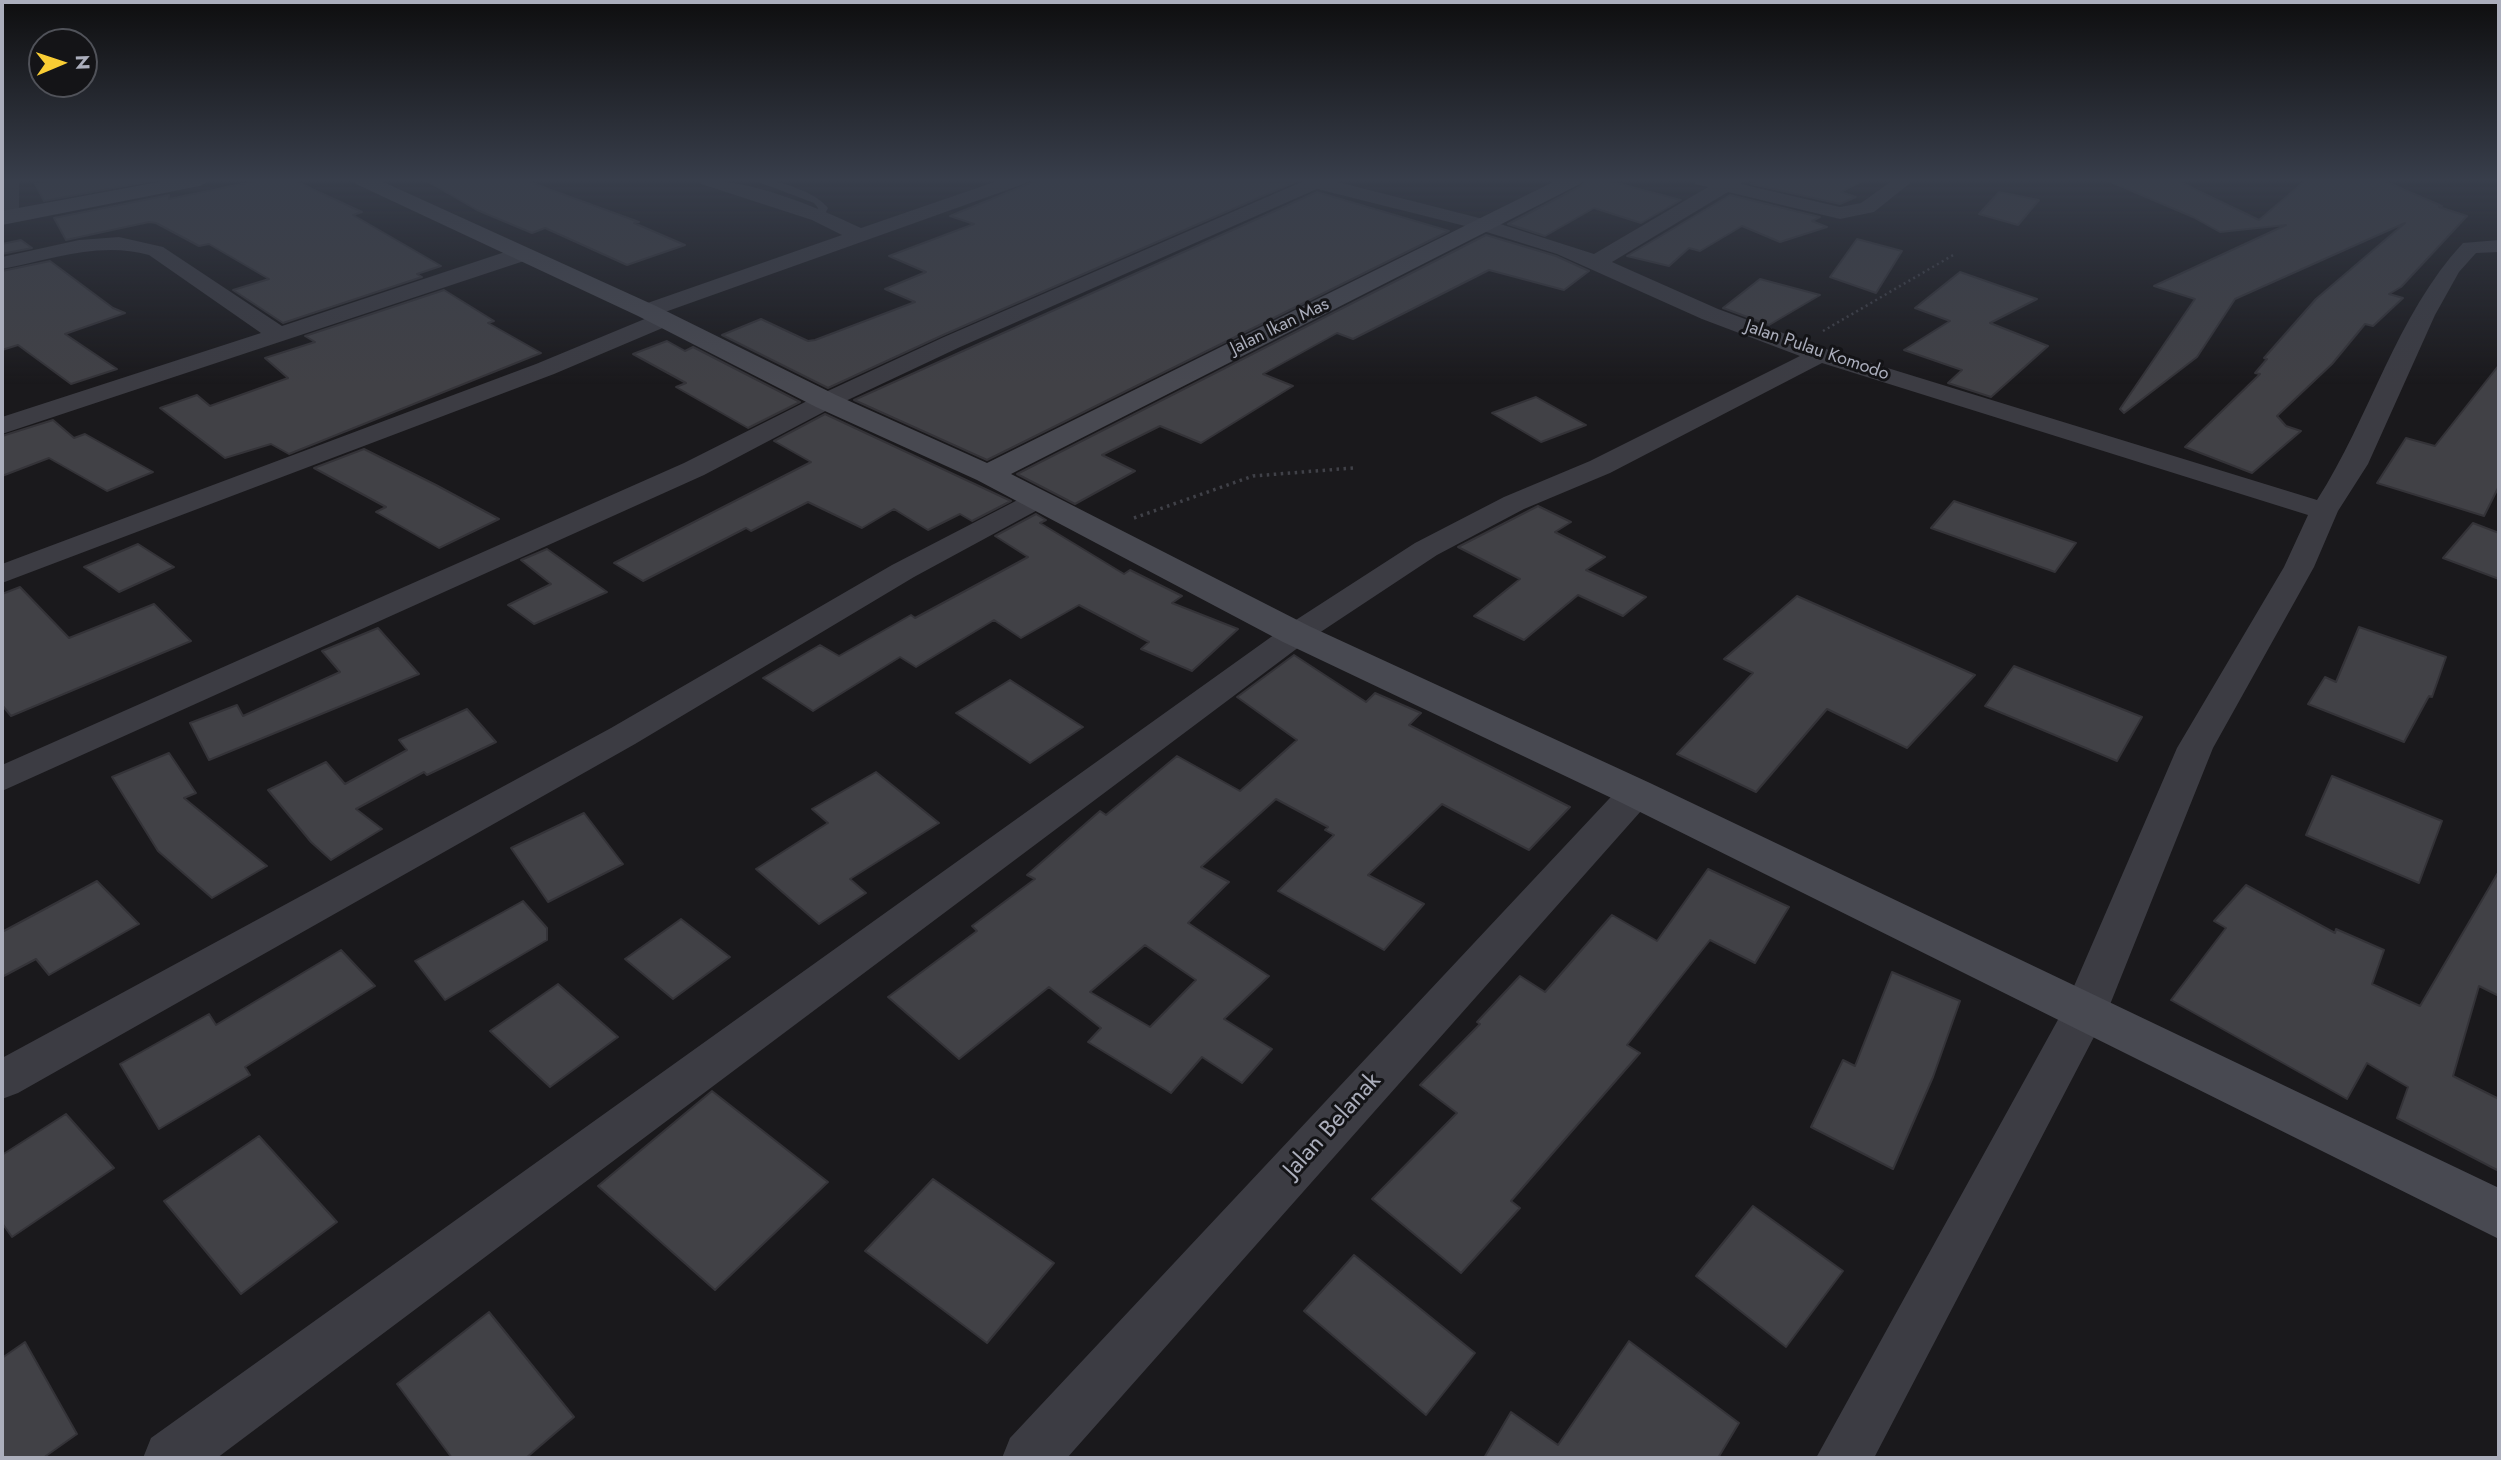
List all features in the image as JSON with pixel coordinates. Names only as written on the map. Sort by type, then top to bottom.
[{"type":"street","points":[[2,263],[79,248]]},
{"type":"street","points":[[149,248],[277,333]]},
{"type":"street","points":[[509,248],[655,315],[826,401],[988,474],[1296,634],[1636,793],[2499,1214]]},
{"type":"street","points":[[2,574],[454,404],[655,315],[825,248]]},
{"type":"street","points":[[2,779],[694,469],[826,401],[1167,248]]},
{"type":"street","name":"Jalan Ikan Mas","points":[[988,474],[1438,248]]},
{"type":"street","name":"Jalan Pulau Komodo","points":[[1553,248],[1595,262],[1675,300],[1808,350],[2324,511]]},
{"type":"street","points":[[1595,262],[1618,248]]},
{"type":"street","points":[[1844,1458],[2085,1012],[2194,748],[2299,567],[2324,511],[2354,464],[2424,315],[2450,269],[2469,248]]},
{"type":"street","points":[[2,426],[522,254]]},
{"type":"street","points":[[171,1458],[1296,634],[1426,549],[1514,503],[1600,467],[1808,350]]},
{"type":"street","points":[[2,1080],[623,736],[903,571],[1035,500]]},
{"type":"street","name":"Jalan Belanak","points":[[1031,1458],[1636,793]]},
{"type":"path","points":[[1808,350],[1955,254]]},
{"type":"path","points":[[1097,531],[1253,476],[1353,468]]},
{"type":"building","points":[[2,248],[31,248],[2,254]]},
{"type":"building","points":[[216,248],[410,248],[441,266],[417,274],[422,277],[283,323],[233,290],[269,279]]},
{"type":"building","points":[[590,248],[676,248],[627,265]]},
{"type":"building","points":[[910,248],[1143,248],[828,388],[722,335],[761,319],[808,341],[815,340],[915,302],[885,289],[926,272],[889,256]]},
{"type":"building","points":[[1192,248],[1414,248],[987,460],[854,400]]},
{"type":"building","points":[[1460,248],[1530,248],[1556,256],[1589,271],[1564,290],[1489,270],[1353,339],[1337,333],[1263,374],[1293,386],[1201,443],[1160,426],[1102,455],[1135,471],[1075,504],[1017,474]]},
{"type":"building","points":[[1640,248],[1689,248],[1669,266],[1627,256]]},
{"type":"building","points":[[1851,248],[1891,248],[1902,251],[1876,293],[1830,277]]},
{"type":"building","points":[[2236,248],[2349,248],[2235,299],[2197,357],[2124,413],[2120,409],[2195,299],[2154,286]]},
{"type":"building","points":[[2376,248],[2437,248],[2401,287],[2389,294],[2403,298],[2373,326],[2365,324],[2332,364],[2277,416],[2286,426],[2301,431],[2252,473],[2185,447],[2260,374],[2255,373],[2267,359],[2264,358],[2316,299]]},
{"type":"building","points":[[50,261],[113,308],[125,313],[65,334],[117,369],[71,384],[18,345],[2,350],[2,271]]},
{"type":"building","points":[[1960,272],[2037,299],[1990,323],[2048,346],[1991,397],[1948,383],[1962,370],[1904,350],[1950,321],[1915,308]]},
{"type":"building","points":[[1760,279],[1820,295],[1769,325],[1723,308]]},
{"type":"building","points":[[444,290],[494,321],[488,323],[541,353],[289,454],[271,444],[225,458],[160,408],[197,395],[210,406],[288,378],[265,358],[315,342],[305,336]]},
{"type":"building","points":[[667,341],[685,351],[693,347],[800,402],[748,428],[676,387],[686,383],[633,354]]},
{"type":"building","points":[[2499,365],[2499,486],[2484,516],[2377,483],[2406,438],[2435,446]]},
{"type":"building","points":[[1536,397],[1586,425],[1541,442],[1492,413]]},
{"type":"building","points":[[825,414],[1011,501],[972,521],[960,514],[928,530],[894,509],[862,528],[808,502],[751,531],[746,528],[643,581],[614,563],[811,462],[774,441]]},
{"type":"building","points":[[53,420],[74,438],[85,434],[153,472],[107,491],[49,458],[2,476],[2,436]]},
{"type":"building","points":[[364,449],[499,519],[439,548],[376,512],[386,507],[314,468]]},
{"type":"building","points":[[1954,501],[2076,543],[2055,572],[1931,528]]},
{"type":"building","points":[[1538,506],[1571,522],[1555,532],[1605,557],[1586,570],[1646,597],[1623,616],[1578,595],[1524,640],[1474,616],[1520,579],[1458,547]]},
{"type":"building","points":[[1036,514],[1046,520],[1040,523],[1124,574],[1130,570],[1182,596],[1172,603],[1238,629],[1192,671],[1141,649],[1149,642],[1079,605],[1021,638],[994,620],[916,667],[900,657],[813,711],[763,678],[820,645],[839,656],[911,615],[915,618],[1028,557],[995,536]]},
{"type":"building","points":[[2473,523],[2499,533],[2499,579],[2443,558]]},
{"type":"building","points":[[138,544],[174,567],[119,592],[84,567]]},
{"type":"building","points":[[547,549],[607,592],[534,624],[508,605],[551,584],[521,560]]},
{"type":"building","points":[[20,587],[69,638],[154,604],[191,641],[11,716],[2,705],[2,594]]},
{"type":"building","points":[[1797,596],[1975,675],[1907,748],[1827,709],[1756,792],[1677,754],[1753,673],[1724,659]]},
{"type":"building","points":[[2359,627],[2446,657],[2432,697],[2429,696],[2404,742],[2308,704],[2325,677],[2336,682]]},
{"type":"building","points":[[378,628],[419,674],[209,760],[190,723],[237,705],[243,716],[340,672],[322,651]]},
{"type":"building","points":[[1294,655],[1366,702],[1375,693],[1421,713],[1409,725],[1570,807],[1529,850],[1442,804],[1368,875],[1424,904],[1384,950],[1278,891],[1334,835],[1325,830],[1328,827],[1276,799],[1201,867],[1229,882],[1188,923],[1269,976],[1224,1019],[1272,1049],[1242,1083],[1202,1057],[1171,1093],[1088,1042],[1101,1028],[1049,987],[959,1059],[888,997],[977,931],[972,926],[1035,879],[1027,875],[1100,811],[1106,815],[1177,756],[1240,791],[1297,740],[1237,697]],"holes":[[[1145,945],[1196,980],[1150,1027],[1090,992]]]},
{"type":"building","points":[[2014,666],[2142,717],[2117,761],[1985,706]]},
{"type":"building","points":[[1010,680],[1083,727],[1030,763],[956,713]]},
{"type":"building","points":[[467,709],[496,742],[427,775],[424,772],[356,809],[382,829],[331,860],[311,842],[268,790],[326,762],[345,784],[407,750],[399,740]]},
{"type":"building","points":[[169,753],[196,793],[184,798],[267,866],[212,898],[158,851],[112,777]]},
{"type":"building","points":[[876,772],[939,823],[850,879],[866,893],[819,924],[756,869],[828,823],[812,809]]},
{"type":"building","points":[[2332,776],[2442,821],[2419,883],[2306,835]]},
{"type":"building","points":[[584,813],[623,864],[548,902],[511,848]]},
{"type":"building","points":[[1708,869],[1789,907],[1755,963],[1710,940],[1627,1045],[1640,1053],[1511,1201],[1520,1208],[1461,1273],[1372,1199],[1457,1113],[1420,1085],[1480,1024],[1477,1022],[1520,976],[1545,992],[1612,915],[1657,941]]},
{"type":"building","points":[[2499,871],[2499,996],[2479,986],[2453,1076],[2499,1099],[2499,1171],[2397,1118],[2408,1087],[2367,1063],[2347,1099],[2171,1000],[2226,928],[2214,921],[2246,885],[2335,933],[2336,929],[2384,950],[2372,984],[2420,1006]]},
{"type":"building","points":[[97,881],[139,924],[49,975],[36,959],[2,977],[2,932]]},
{"type":"building","points":[[523,901],[547,928],[547,940],[445,1000],[415,961]]},
{"type":"building","points":[[681,919],[730,957],[673,999],[625,959]]},
{"type":"building","points":[[341,950],[375,986],[245,1067],[250,1075],[159,1129],[120,1064],[209,1014],[216,1025]]},
{"type":"building","points":[[1892,972],[1960,1001],[1933,1077],[1893,1169],[1811,1127],[1843,1060],[1855,1066]]},
{"type":"building","points":[[558,984],[618,1037],[550,1087],[490,1031]]},
{"type":"building","points":[[712,1091],[828,1182],[715,1290],[598,1186]]},
{"type":"building","points":[[66,1114],[114,1168],[12,1237],[2,1223],[2,1155]]},
{"type":"building","points":[[259,1136],[337,1222],[241,1294],[164,1201]]},
{"type":"building","points":[[933,1179],[1054,1263],[987,1343],[865,1251]]},
{"type":"building","points":[[1753,1206],[1843,1271],[1786,1347],[1696,1276]]},
{"type":"building","points":[[1354,1255],[1475,1353],[1426,1415],[1304,1311]]},
{"type":"building","points":[[489,1312],[574,1417],[526,1458],[452,1458],[397,1384]]},
{"type":"building","points":[[1629,1341],[1739,1423],[1718,1458],[1484,1458],[1511,1412],[1558,1445]]},
{"type":"building","points":[[25,1342],[77,1434],[43,1458],[2,1458],[2,1358]]}]
